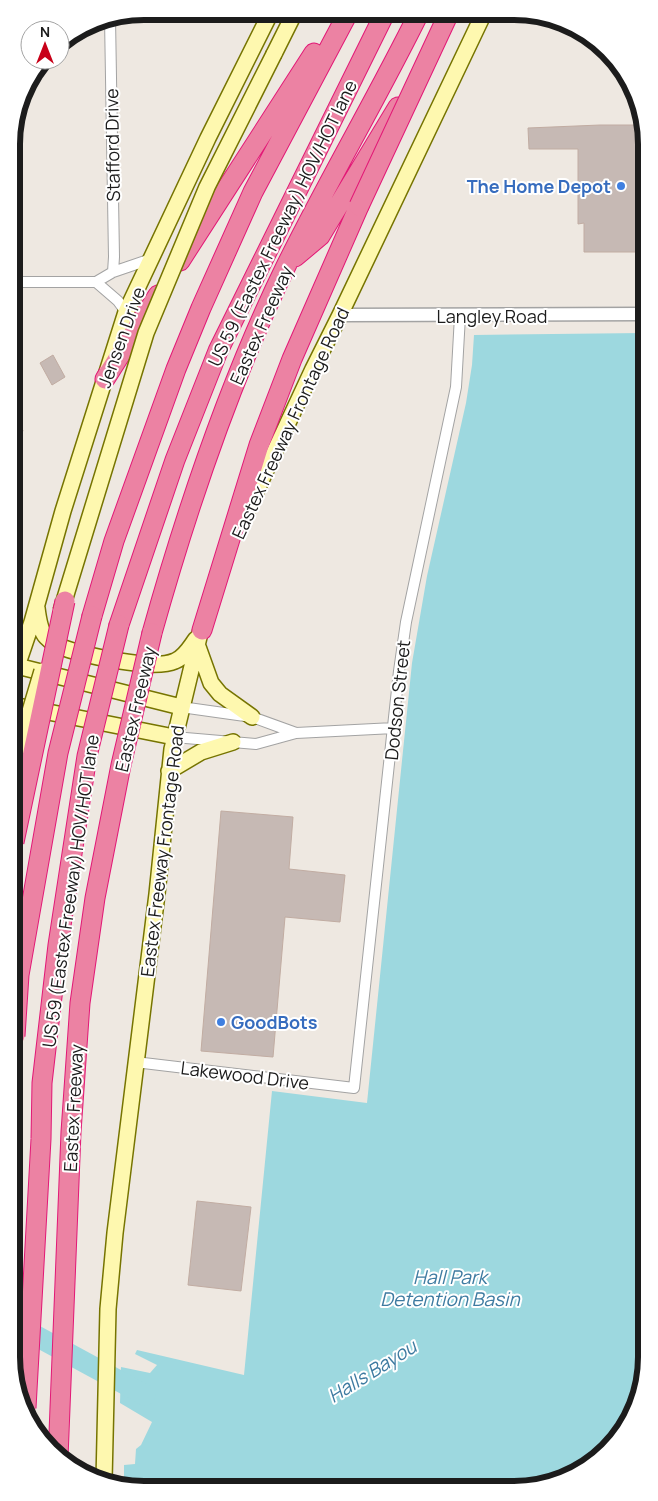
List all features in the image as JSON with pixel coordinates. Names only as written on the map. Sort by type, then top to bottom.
[{"type":"highway","points":[[105,380],[226,187],[336,20]]},
{"type":"highway","points":[[20,969],[58,753],[92,616],[114,541],[176,369],[252,192],[344,20]]},
{"type":"highway","name":"US 59 (Eastex Freeway) HOV/HOT lane","points":[[27,1397],[41,1139],[42,1083],[56,965],[87,756],[120,625],[175,460],[218,351],[382,20]]},
{"type":"highway","name":"Eastex Freeway","points":[[58,1447],[71,1132],[80,1003],[96,898],[116,793],[152,634],[175,550],[234,384],[287,264],[415,20]]},
{"type":"highway","points":[[200,636],[259,445],[292,359],[359,206],[446,20]]},
{"type":"highway","points":[[287,264],[320,236],[453,20]]},
{"type":"highway","points":[[20,814],[65,601]]},
{"type":"main road","name":"Jensen Drive","points":[[20,655],[37,606],[63,511],[126,312],[208,138],[267,20]]},
{"type":"main road","points":[[20,746],[146,333],[207,187],[291,20]]},
{"type":"main road","name":"Eastex Freeway Frontage Road","points":[[104,1474],[108,1309],[115,1233],[157,894],[169,771],[181,707],[200,636],[251,500],[312,369],[340,315],[481,20]]},
{"type":"main road","points":[[37,606],[44,635],[56,646],[84,654],[142,664],[163,665],[177,661],[200,636]]},
{"type":"main road","points":[[200,636],[211,683],[220,694],[252,717]]},
{"type":"main road","points":[[20,671],[181,707]]},
{"type":"main road","points":[[20,706],[174,737]]},
{"type":"main road","points":[[20,738],[35,708]]},
{"type":"main road","points":[[169,771],[201,752],[233,742]]},
{"type":"street","name":"Stafford Drive","points":[[110,25],[113,272]]},
{"type":"street","points":[[20,282],[96,282],[113,272],[151,259]]},
{"type":"street","points":[[96,282],[118,300],[126,312]]},
{"type":"street","name":"Langley Road","points":[[340,315],[638,314]]},
{"type":"street","name":"Dodson Street","points":[[354,1088],[406,622],[456,387],[460,316]]},
{"type":"street","points":[[181,707],[252,717],[296,733]]},
{"type":"street","points":[[174,737],[256,744],[296,733],[394,728]]},
{"type":"street","name":"Lakewood Drive","points":[[135,1062],[354,1088]]},
{"type":"water","name":"Hall Park Detention Basin","points":[[638,333],[638,1365],[634,1389],[629,1405],[621,1419],[612,1433],[596,1450],[562,1472],[531,1480],[124,1480],[124,1465],[135,1464],[136,1449],[141,1445],[152,1422],[120,1403],[121,1367],[150,1373],[157,1365],[135,1354],[137,1350],[244,1375],[272,1091],[367,1103],[412,663],[427,576],[466,403],[472,365],[474,335]]},
{"type":"building","name":"The Home Depot","points":[[637,125],[638,252],[584,252],[584,223],[578,224],[578,149],[529,149],[528,128]]},
{"type":"building","points":[[53,355],[65,377],[52,385],[40,363]]},
{"type":"building","points":[[20,429],[23,430],[20,440]]},
{"type":"building","points":[[221,811],[293,817],[289,869],[345,875],[340,922],[285,917],[273,1057],[201,1051]]},
{"type":"building","points":[[197,1201],[251,1207],[241,1291],[188,1285]]},
{"type":"waterway","name":"Halls Bayou","points":[[20,1327],[145,1395]]},
{"type":"place","name":"The Home Depot","points":[[621,186]]},
{"type":"place","name":"GoodBots","points":[[221,1022]]}]
